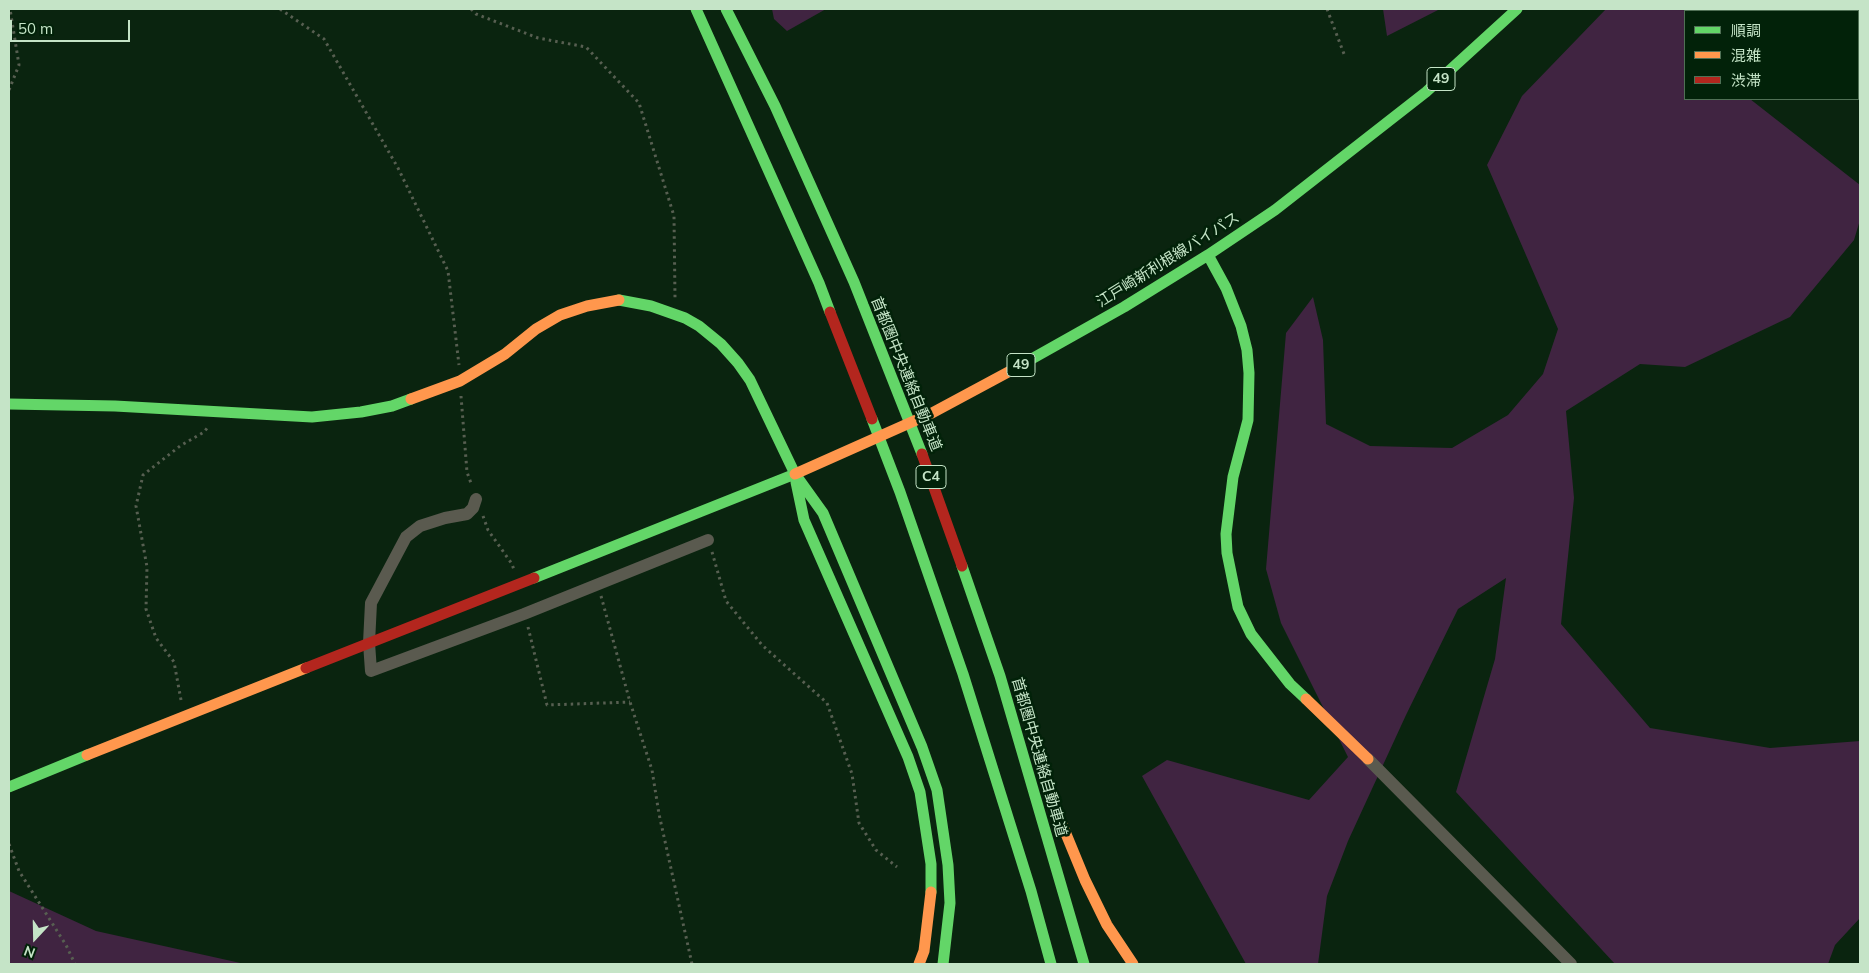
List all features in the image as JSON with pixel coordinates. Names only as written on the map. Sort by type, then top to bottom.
[{"type":"main road","name":"C4","points":[[696,9],[819,283],[900,492],[963,674],[1031,891],[1051,964]]},
{"type":"main road","name":"首都圏中央連絡自動車道","points":[[726,9],[775,106],[854,282],[929,471],[1000,676],[1084,964]]},
{"type":"main road","name":"江戸崎新利根線バイパス","points":[[9,787],[184,715],[795,474],[932,413],[1124,307],[1276,210],[1426,92],[1517,9]]},
{"type":"main road","points":[[1208,255],[1226,288],[1241,326],[1247,350],[1249,373],[1248,420],[1233,477],[1226,534],[1226,553],[1238,607],[1250,634],[1290,684],[1368,759]]},
{"type":"main road","points":[[9,404],[115,406],[312,417],[361,412],[392,406],[460,381],[505,354],[536,329],[560,315],[587,306],[617,300],[651,306],[675,314],[700,326],[711,334],[738,363],[750,380],[795,474],[823,513],[931,770],[943,820],[948,865],[950,904],[948,936],[942,964]]},
{"type":"main road","points":[[795,474],[807,527],[908,756],[920,792],[930,864],[931,894],[924,952],[919,964]]},
{"type":"main road","points":[[1000,676],[1085,880],[1107,925],[1134,964]]},
{"type":"street","points":[[476,499],[473,508],[467,514],[445,518],[420,526],[406,537],[371,603],[369,643],[371,672],[708,540]]},
{"type":"street","points":[[1368,759],[1571,964]]},
{"type":"path","points":[[9,90],[19,65],[10,9]]},
{"type":"path","points":[[471,9],[476,14],[538,38],[586,47],[639,103],[674,216],[675,314]]},
{"type":"path","points":[[1327,9],[1344,54]]},
{"type":"path","points":[[184,715],[174,662],[156,638],[146,609],[147,567],[136,506],[143,474],[180,446],[204,432],[212,422],[216,411]]},
{"type":"path","points":[[708,540],[726,601],[762,645],[826,703],[852,774],[859,823],[876,850],[897,867]]},
{"type":"path","points":[[598,584],[630,702],[652,770],[659,814],[692,964]]},
{"type":"path","points":[[9,844],[19,871],[66,945],[75,964]]},
{"type":"shaded area","points":[[772,9],[826,9],[787,31],[774,19]]},
{"type":"shaded area","points":[[1383,9],[1440,9],[1387,36]]},
{"type":"shaded area","points":[[1606,9],[1739,9],[1684,10],[1684,100],[1751,100],[1860,185],[1860,220],[1854,240],[1790,317],[1685,367],[1640,364],[1566,411],[1574,498],[1561,624],[1650,728],[1770,748],[1860,741],[1860,918],[1835,945],[1828,964],[1615,964],[1456,792],[1495,659],[1506,578],[1458,609],[1406,715],[1348,841],[1327,896],[1318,964],[1246,964],[1142,776],[1167,760],[1309,800],[1348,757],[1281,623],[1266,569],[1286,333],[1313,297],[1323,340],[1326,424],[1370,446],[1452,448],[1508,415],[1543,374],[1558,329],[1487,165],[1522,96]]},
{"type":"shaded area","points":[[9,891],[96,931],[245,964],[9,964]]},
{"type":"traffic: fast","points":[[696,9],[819,283],[830,312]]},
{"type":"traffic: fast","points":[[726,9],[775,106],[854,282],[922,454]]},
{"type":"traffic: fast","points":[[1012,370],[1124,307],[1208,255],[1275,210],[1426,92],[1517,9]]},
{"type":"traffic: fast","points":[[1208,255],[1226,288],[1241,326],[1247,350],[1249,373],[1248,420],[1233,477],[1226,534],[1227,553],[1238,607],[1251,634],[1290,684],[1306,699]]},
{"type":"traffic: fast","points":[[534,578],[795,474],[750,380],[721,344],[699,326],[685,318],[651,306],[619,300]]},
{"type":"traffic: fast","points":[[9,404],[115,406],[312,417],[361,412],[392,406],[411,399]]},
{"type":"traffic: fast","points":[[872,419],[900,492],[963,674],[1031,891],[1051,964]]},
{"type":"traffic: fast","points":[[795,474],[823,513],[922,747],[937,790],[948,865],[950,903],[943,964]]},
{"type":"traffic: fast","points":[[796,482],[804,520],[908,757],[920,792],[931,864],[931,892]]},
{"type":"traffic: fast","points":[[962,566],[1000,676],[1084,964]]},
{"type":"traffic: fast","points":[[9,787],[87,755]]},
{"type":"traffic: slow","points":[[411,399],[460,381],[505,354],[536,329],[560,315],[587,306],[619,300]]},
{"type":"traffic: slow","points":[[795,474],[932,413],[1012,370]]},
{"type":"traffic: slow","points":[[87,755],[306,668]]},
{"type":"traffic: slow","points":[[1306,699],[1368,759]]},
{"type":"traffic: slow","points":[[1043,778],[1085,880],[1107,925],[1133,964]]},
{"type":"traffic: slow","points":[[919,964],[924,951],[931,892]]},
{"type":"traffic: jam","points":[[830,312],[872,419]]},
{"type":"traffic: jam","points":[[922,454],[962,566]]},
{"type":"traffic: jam","points":[[306,668],[534,578]]}]
